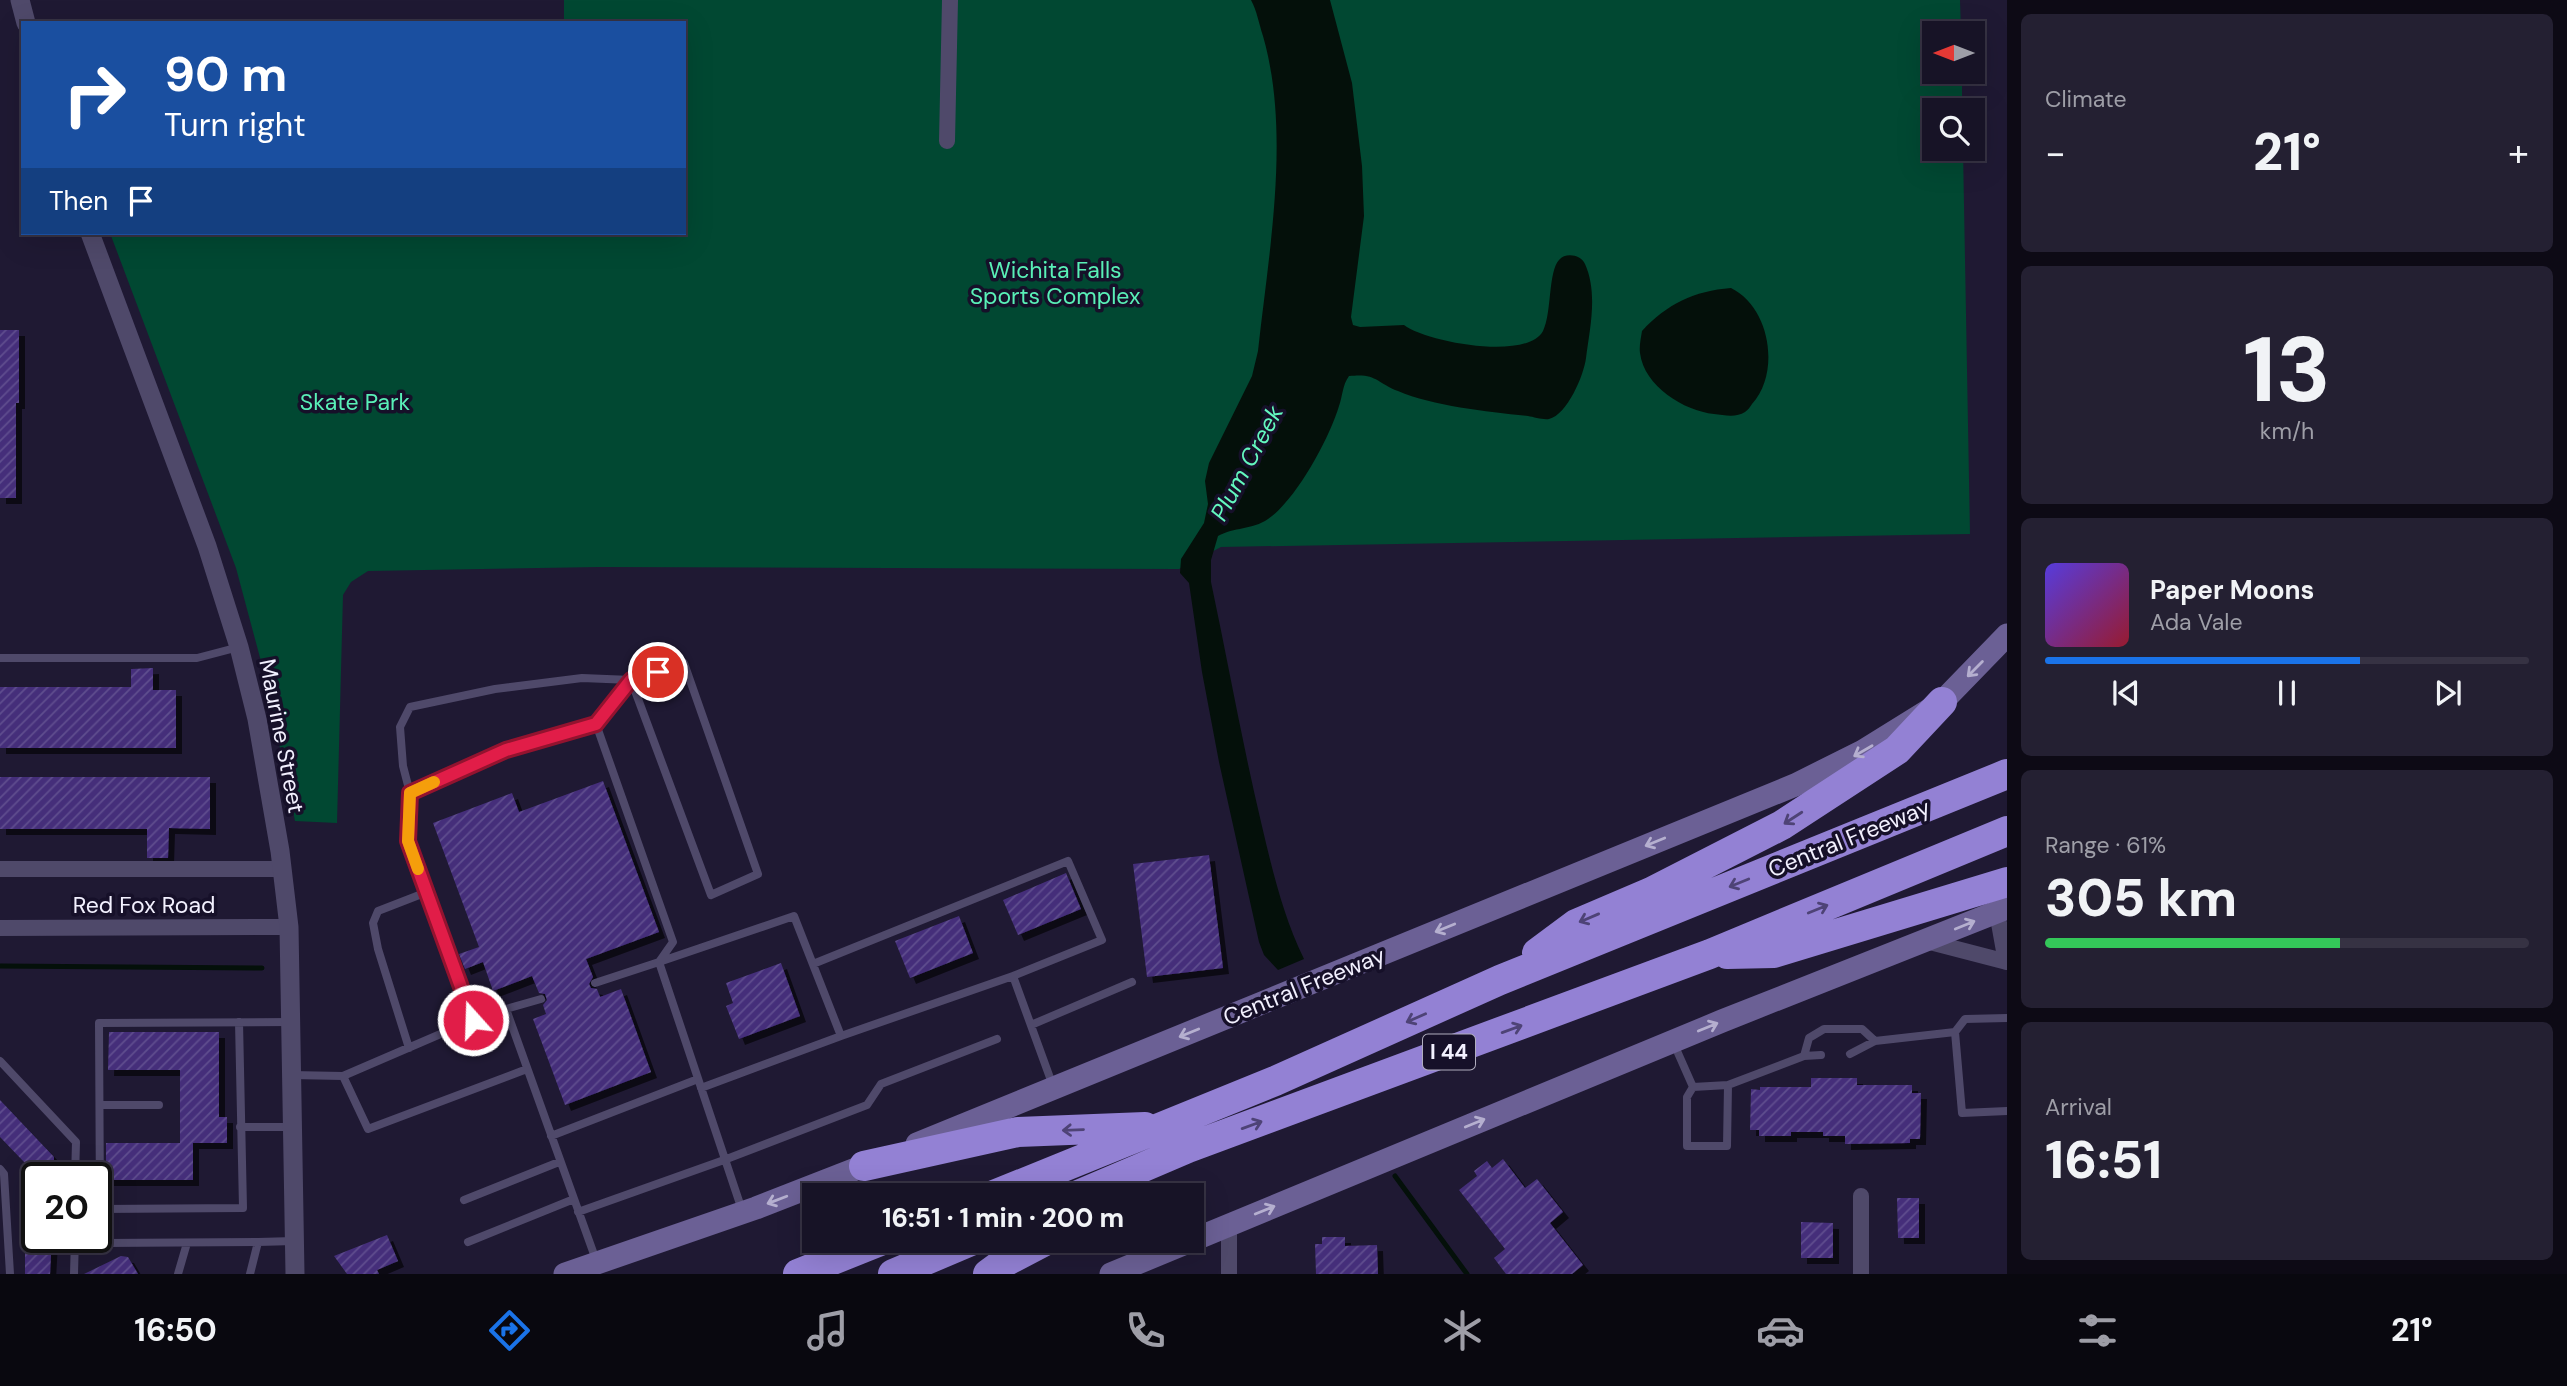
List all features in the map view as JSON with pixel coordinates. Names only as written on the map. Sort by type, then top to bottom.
[{"type":"highway","points":[[1500,980],[1576,924],[1651,892],[1782,825],[1897,751],[1942,702]]},
{"type":"highway","name":"Central Freeway","points":[[1023,1183],[1275,1081],[1500,980],[2007,774]]},
{"type":"highway","name":"I 44","points":[[1106,1183],[1188,1148],[1710,954],[2007,831]]},
{"type":"highway","points":[[1710,954],[1774,953],[2007,882]]},
{"type":"highway","points":[[864,1166],[1018,1132],[1166,1126]]},
{"type":"highway","points":[[1140,1183],[1188,1148]]},
{"type":"highway","points":[[798,1274],[850,1253]]},
{"type":"highway","points":[[892,1274],[942,1253]]},
{"type":"highway","points":[[988,1274],[1022,1253]]},
{"type":"main road","name":"Central Freeway","points":[[565,1274],[743,1213],[864,1166],[1795,785],[1863,751],[1942,702],[2007,635]]},
{"type":"main road","points":[[1111,1274],[1673,1041],[2002,910]]},
{"type":"street","points":[[20,0],[25,21]]},
{"type":"street","points":[[947,141],[950,0]]},
{"type":"street","name":"Maurine Street","points":[[91,235],[207,546],[239,647],[257,719],[289,927],[295,1274]]},
{"type":"street","points":[[0,869],[282,869]]},
{"type":"street","points":[[1926,941],[2007,962],[2002,910]]},
{"type":"street","name":"Red Fox Road","points":[[0,928],[289,927]]},
{"type":"street","points":[[1861,1196],[1861,1274]]},
{"type":"street","points":[[1229,1225],[1229,1274]]},
{"type":"lane","points":[[0,658],[197,658],[239,647]]},
{"type":"lane","points":[[473,1020],[408,841],[410,793],[402,766],[400,727],[410,707],[495,689],[570,680],[631,680],[684,663],[758,874],[711,895],[631,680]]},
{"type":"lane","points":[[410,793],[506,750],[596,724],[631,680]]},
{"type":"lane","points":[[596,724],[673,942],[659,962]]},
{"type":"lane","points":[[551,1136],[1013,976],[1102,940],[1068,861],[813,964]]},
{"type":"lane","points":[[408,1048],[377,949],[373,923],[378,911],[427,892]]},
{"type":"lane","points":[[595,983],[794,916],[841,1036]]},
{"type":"lane","points":[[659,962],[743,1213]]},
{"type":"lane","points":[[1013,976],[1054,1088]]},
{"type":"lane","points":[[1031,1025],[1132,982]]},
{"type":"lane","points":[[291,1075],[343,1076],[473,1020],[541,999]]},
{"type":"lane","points":[[506,1010],[597,1263]]},
{"type":"lane","points":[[2007,1018],[1965,1019],[1955,1032],[1962,1112],[2007,1111]]},
{"type":"lane","points":[[239,1022],[243,1208],[100,1209],[99,1023],[239,1022],[291,1022]]},
{"type":"lane","points":[[1804,1056],[1809,1038],[1824,1029],[1862,1029],[1875,1041]]},
{"type":"lane","points":[[1850,1054],[1875,1041],[1955,1032]]},
{"type":"lane","points":[[578,1212],[867,1105],[881,1084],[997,1039]]},
{"type":"lane","points":[[1673,1041],[1693,1087]]},
{"type":"lane","points":[[1693,1087],[1728,1085],[1804,1056],[1821,1055]]},
{"type":"lane","points":[[0,1061],[76,1142],[75,1162]]},
{"type":"lane","points":[[343,1076],[368,1129],[527,1069]]},
{"type":"lane","points":[[1693,1087],[1687,1097],[1688,1146],[1727,1146],[1728,1085]]},
{"type":"lane","points":[[101,1105],[159,1105]]},
{"type":"lane","points":[[240,1127],[291,1127]]},
{"type":"lane","points":[[464,1200],[559,1162]]},
{"type":"lane","points":[[0,1170],[4,1174],[10,1274]]},
{"type":"lane","points":[[467,1242],[574,1199]]},
{"type":"lane","points":[[112,1243],[294,1241]]},
{"type":"lane","points":[[250,1274],[258,1242]]},
{"type":"lane","points":[[178,1274],[187,1243]]},
{"type":"lane","points":[[74,1274],[75,1253]]},
{"type":"green space","name":"Wichita Falls Sports Complex","points":[[564,0],[1960,0],[1961,21],[1922,21],[1922,84],[1962,84],[1962,98],[1922,98],[1922,161],[1963,161],[1970,534],[1221,547],[1179,569],[599,567],[368,571],[351,582],[343,595],[337,823],[295,821],[266,680],[236,568],[111,235],[686,235],[686,21],[564,21]]},
{"type":"water","points":[[1251,0],[1330,0],[1352,83],[1362,166],[1364,216],[1351,317],[1353,325],[1404,325],[1453,342],[1476,346],[1518,345],[1533,340],[1543,331],[1553,274],[1559,260],[1569,255],[1580,258],[1585,264],[1592,299],[1582,374],[1574,393],[1556,416],[1544,419],[1444,404],[1398,391],[1371,377],[1349,376],[1328,435],[1290,498],[1262,523],[1218,536],[1211,560],[1211,582],[1241,732],[1274,875],[1304,959],[1278,970],[1264,955],[1259,942],[1219,762],[1189,583],[1180,573],[1181,559],[1204,523],[1208,504],[1205,481],[1209,463],[1252,376],[1258,351],[1272,233],[1277,152],[1271,74],[1263,36]]},
{"type":"water","points":[[1731,288],[1744,297],[1755,310],[1767,341],[1768,358],[1761,391],[1746,411],[1730,416],[1690,408],[1667,395],[1649,376],[1643,365],[1640,348],[1642,331],[1671,306],[1705,292]]},
{"type":"building","points":[[0,330],[19,330],[16,498],[0,498]]},
{"type":"building","points":[[153,668],[153,690],[176,690],[176,748],[0,748],[0,687],[131,687],[131,669]]},
{"type":"building","points":[[0,777],[210,777],[210,829],[169,828],[168,858],[147,858],[147,829],[0,829]]},
{"type":"building","points":[[603,781],[659,932],[586,959],[593,977],[589,984],[591,988],[597,989],[600,997],[621,989],[651,1072],[565,1105],[533,1019],[546,1014],[543,1005],[547,1000],[545,994],[539,993],[532,976],[493,991],[483,962],[465,969],[459,954],[479,947],[433,823],[512,793],[519,812]]},
{"type":"building","points":[[1209,855],[1223,968],[1147,977],[1133,864]]},
{"type":"building","points":[[1066,873],[1081,909],[1018,935],[1003,900]]},
{"type":"building","points":[[959,916],[973,953],[910,978],[895,941]]},
{"type":"building","points":[[781,963],[800,1016],[739,1039],[726,1006],[733,1003],[726,983]]},
{"type":"building","points":[[109,1032],[219,1032],[219,1117],[227,1117],[227,1143],[180,1143],[180,1070],[108,1070]]},
{"type":"building","points":[[1811,1078],[1857,1078],[1857,1085],[1912,1085],[1912,1093],[1921,1093],[1920,1139],[1910,1139],[1910,1143],[1845,1144],[1845,1136],[1823,1136],[1823,1132],[1759,1136],[1759,1130],[1750,1130],[1751,1089],[1811,1087]]},
{"type":"building","points":[[0,1100],[54,1157],[54,1162],[24,1162],[0,1137]]},
{"type":"building","points":[[106,1143],[193,1143],[193,1180],[112,1180],[112,1162],[106,1162]]},
{"type":"building","points":[[1503,1159],[1525,1188],[1537,1179],[1563,1212],[1550,1223],[1583,1265],[1572,1274],[1506,1274],[1494,1258],[1505,1249],[1459,1190],[1477,1176],[1474,1171],[1487,1161],[1492,1168]]},
{"type":"building","points":[[1897,1198],[1919,1198],[1919,1238],[1898,1238]]},
{"type":"building","points":[[1801,1222],[1833,1223],[1833,1258],[1801,1258]]},
{"type":"building","points":[[387,1235],[398,1261],[377,1270],[379,1274],[347,1274],[334,1256]]},
{"type":"building","points":[[1322,1237],[1345,1237],[1345,1246],[1377,1245],[1378,1274],[1316,1274],[1315,1244],[1322,1244]]},
{"type":"building","points":[[25,1253],[51,1253],[50,1274],[25,1274]]},
{"type":"building","points":[[121,1256],[128,1257],[138,1274],[84,1274]]},
{"type":"waterway","points":[[0,966],[262,968]]},
{"type":"waterway","name":"Plum Creek","points":[[1395,1176],[1467,1274]]},
{"type":"slow traffic","points":[[418,869],[408,841],[410,793],[434,782]]},
{"type":"route","points":[[473,1020],[408,841],[410,793],[506,750],[596,724],[631,680],[658,672]]},
{"type":"park label","name":"Skate Park","points":[[355,402]]}]
